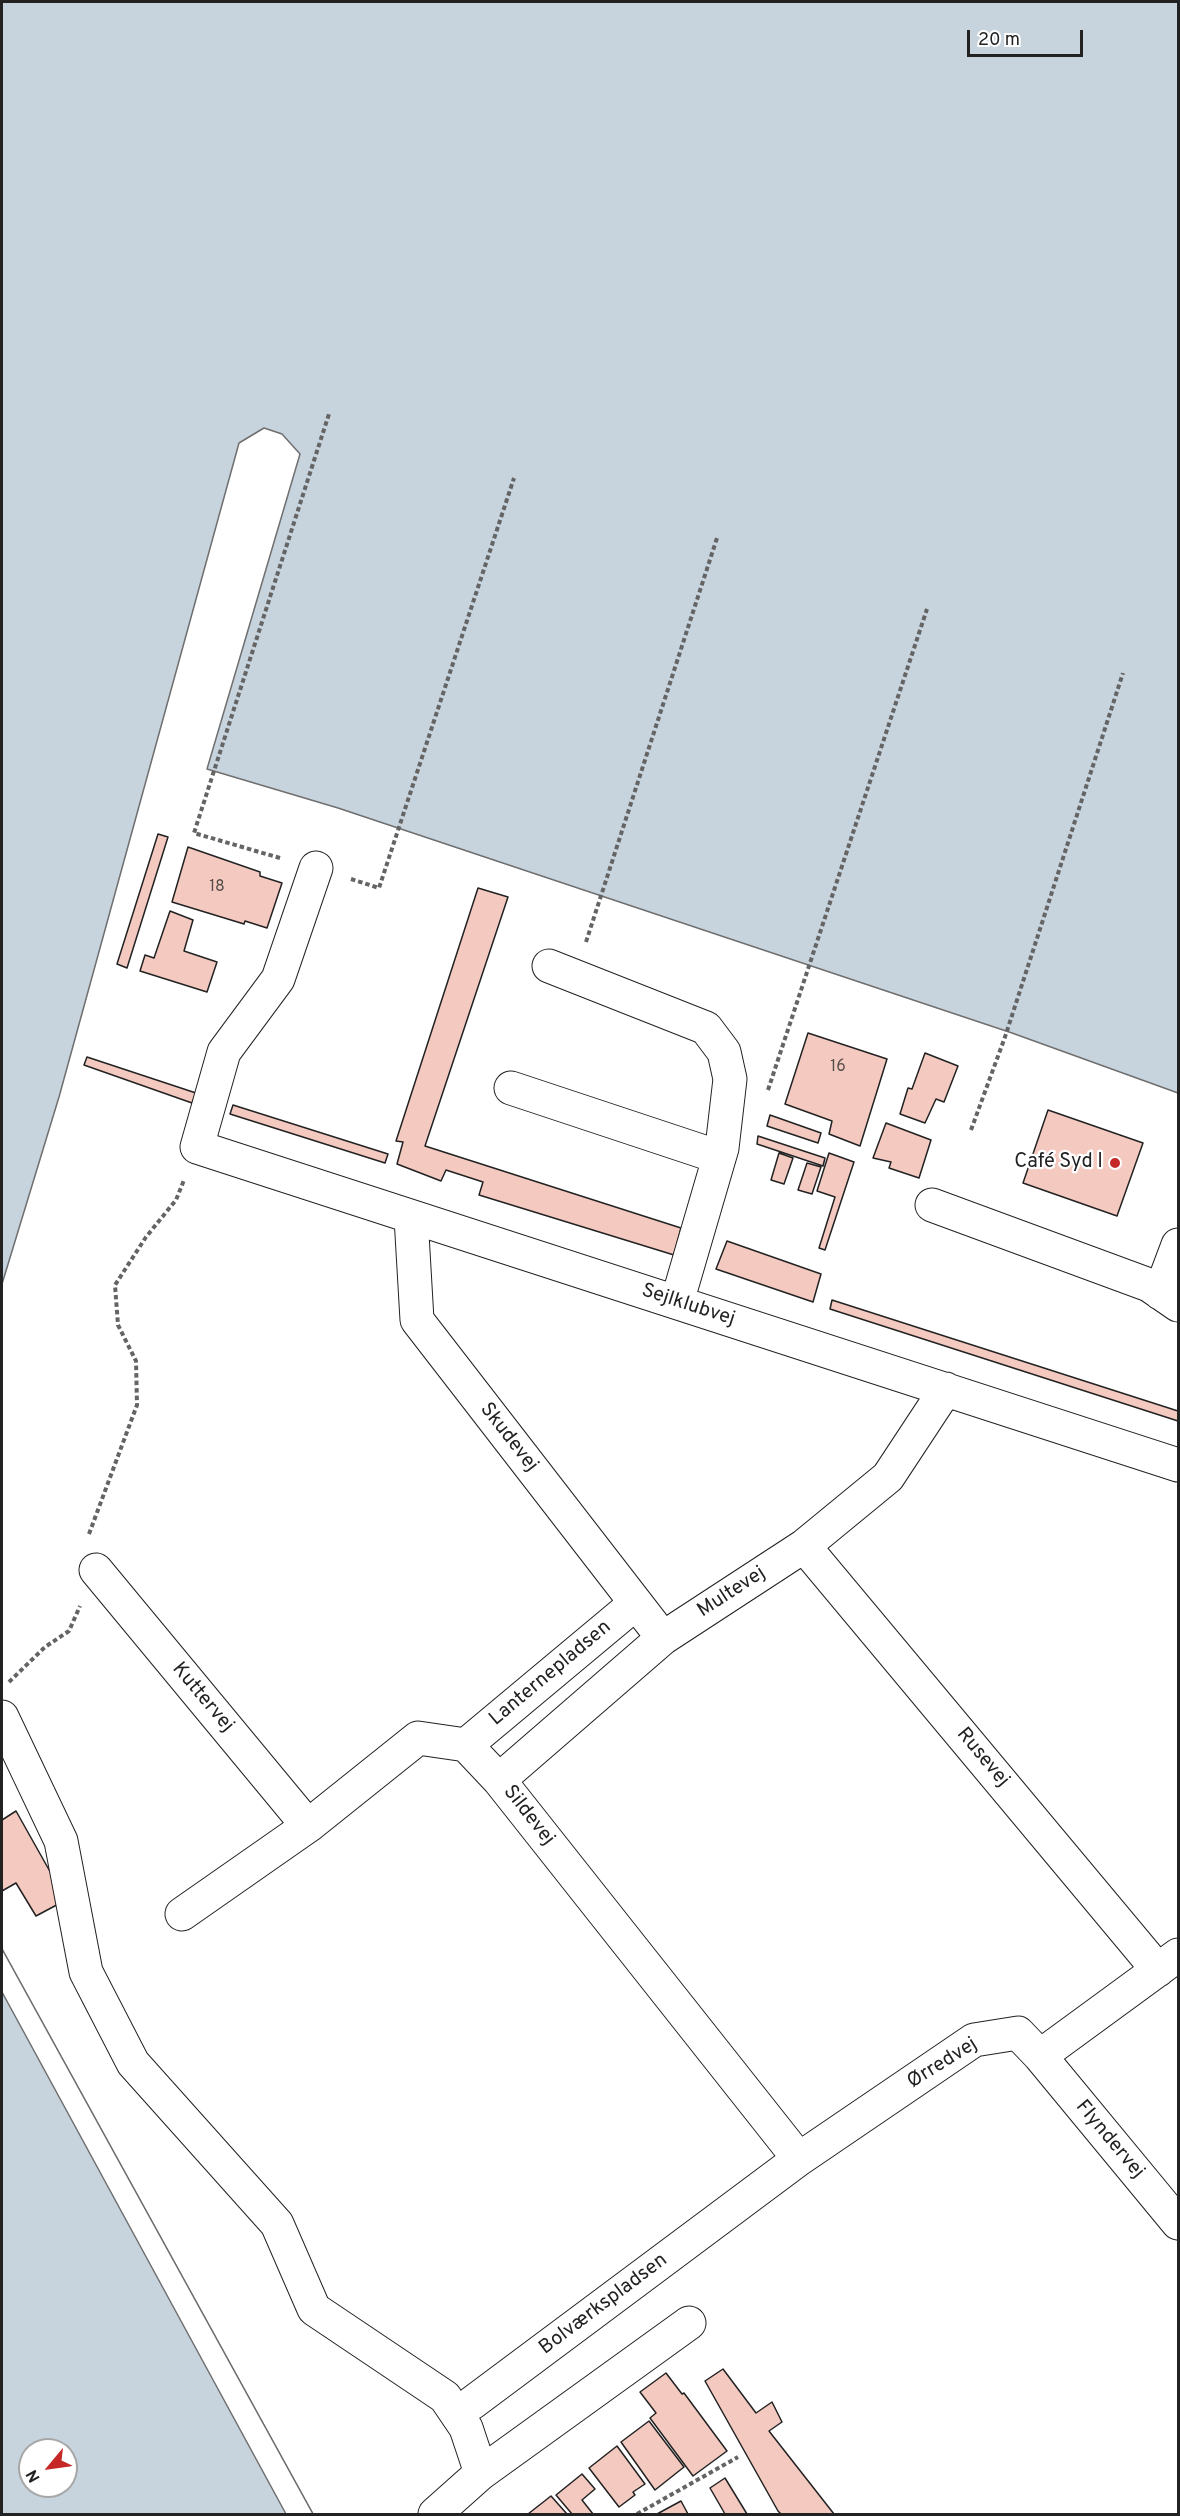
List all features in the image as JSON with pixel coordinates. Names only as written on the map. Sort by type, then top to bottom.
[{"type":"street","points":[[197,1147],[225,1052],[278,979],[316,868]]},
{"type":"street","points":[[562,971],[706,1028],[724,1052],[730,1079],[719,1157],[676,1302]]},
{"type":"street","points":[[511,1088],[719,1157]]},
{"type":"street","name":"Sejlklubvej","points":[[197,1147],[1179,1464]]},
{"type":"street","points":[[932,1205],[1149,1285],[1169,1299],[1179,1245]]},
{"type":"street","name":"Skudevej","points":[[411,1217],[417,1320],[663,1638]]},
{"type":"street","name":"Multevej","points":[[499,1780],[663,1638],[804,1546],[888,1477],[946,1389]]},
{"type":"street","name":"Rusevej","points":[[804,1546],[1168,1962]]},
{"type":"street","name":"Kuttervej","points":[[96,1570],[308,1826]]},
{"type":"street","name":"Lanternepladsen","points":[[466,1745],[636,1603]]},
{"type":"street","points":[[2,1717],[61,1841],[86,1972],[133,2063],[277,2224],[314,2309],[446,2397],[466,2428],[481,2473]]},
{"type":"street","points":[[182,1914],[308,1826],[418,1738],[466,1745]]},
{"type":"street","name":"Sildevej","points":[[466,1745],[499,1780],[799,2159]]},
{"type":"street","points":[[1040,2056],[1168,1962]]},
{"type":"street","name":"Ørredvej","points":[[737,2207],[799,2159],[974,2040],[1017,2033],[1040,2056]]},
{"type":"street","name":"Flyndervej","points":[[1040,2056],[1179,2223]]},
{"type":"street","name":"Bolværkspladsen","points":[[472,2403],[737,2207]]},
{"type":"street","points":[[435,2514],[481,2473],[689,2323]]},
{"type":"path","points":[[214,775],[329,414]]},
{"type":"path","points":[[399,830],[514,478]]},
{"type":"path","points":[[562,971],[717,538]]},
{"type":"path","points":[[727,1101],[765,1100],[927,609]]},
{"type":"path","points":[[971,1130],[1005,1037],[1123,673]]},
{"type":"path","points":[[2,1689],[45,1647],[69,1631],[96,1570],[89,1535],[137,1405],[136,1361],[118,1325],[115,1285],[146,1237],[176,1200],[197,1147]]},
{"type":"path","points":[[637,2514],[738,2457]]},
{"type":"shaded area","points":[[2,2],[1178,2],[1178,1093],[1012,1033],[338,808],[207,769],[300,454],[282,434],[264,428],[239,443],[59,1097],[2,1284]]},
{"type":"shaded area","points":[[2,1949],[313,2514],[2,2514]]},
{"type":"pier","points":[[2,1949],[313,2514],[286,2514],[2,1992]]},
{"type":"building","points":[[158,834],[168,837],[127,968],[117,964]]},
{"type":"building","points":[[188,847],[260,872],[260,876],[282,883],[267,928],[245,921],[244,924],[172,902]]},
{"type":"building","points":[[478,888],[508,897],[425,1146],[681,1228],[674,1255],[479,1195],[483,1182],[446,1170],[441,1181],[397,1164],[403,1142],[396,1141]]},
{"type":"building","points":[[170,911],[193,920],[184,951],[217,962],[207,992],[140,971],[145,955],[154,958]]},
{"type":"building","points":[[808,1033],[887,1059],[860,1146],[829,1134],[832,1121],[785,1104]]},
{"type":"building","points":[[925,1053],[958,1066],[944,1102],[936,1099],[925,1123],[900,1114],[908,1088],[912,1089]]},
{"type":"building","points":[[87,1057],[196,1093],[192,1103],[84,1065]]},
{"type":"building","points":[[233,1105],[388,1154],[385,1163],[230,1114]]},
{"type":"building","points":[[1048,1110],[1143,1143],[1117,1216],[1023,1183]]},
{"type":"building","points":[[770,1115],[821,1133],[818,1143],[767,1126]]},
{"type":"building","points":[[886,1123],[931,1140],[919,1178],[889,1168],[891,1162],[873,1158]]},
{"type":"building","points":[[758,1136],[825,1158],[823,1166],[757,1144]]},
{"type":"building","points":[[779,1153],[793,1158],[784,1184],[771,1180]]},
{"type":"building","points":[[829,1153],[854,1162],[825,1250],[819,1248],[835,1197],[817,1191]]},
{"type":"building","points":[[807,1163],[821,1167],[812,1194],[798,1190]]},
{"type":"building","points":[[727,1241],[821,1274],[813,1302],[716,1269]]},
{"type":"building","points":[[832,1300],[1178,1411],[1178,1421],[830,1309]]},
{"type":"building","points":[[16,1811],[66,1900],[36,1916],[16,1883],[2,1891],[2,1820]]},
{"type":"building","points":[[723,2369],[756,2413],[772,2402],[782,2422],[769,2431],[834,2514],[781,2514],[778,2511],[705,2381]]},
{"type":"building","points":[[666,2373],[682,2394],[684,2393],[727,2451],[693,2476],[650,2418],[656,2413],[640,2392]]},
{"type":"building","points":[[649,2421],[684,2467],[655,2490],[621,2442]]},
{"type":"building","points":[[617,2446],[645,2484],[633,2492],[635,2495],[619,2507],[589,2468]]},
{"type":"building","points":[[582,2474],[595,2489],[582,2500],[593,2514],[572,2514],[556,2495]]},
{"type":"building","points":[[725,2478],[747,2514],[725,2514],[710,2488]]},
{"type":"building","points":[[551,2496],[567,2514],[528,2514]]},
{"type":"building","points":[[681,2501],[688,2514],[657,2514]]},
{"type":"place","name":"Café Syd I","points":[[1115,1163]]}]
